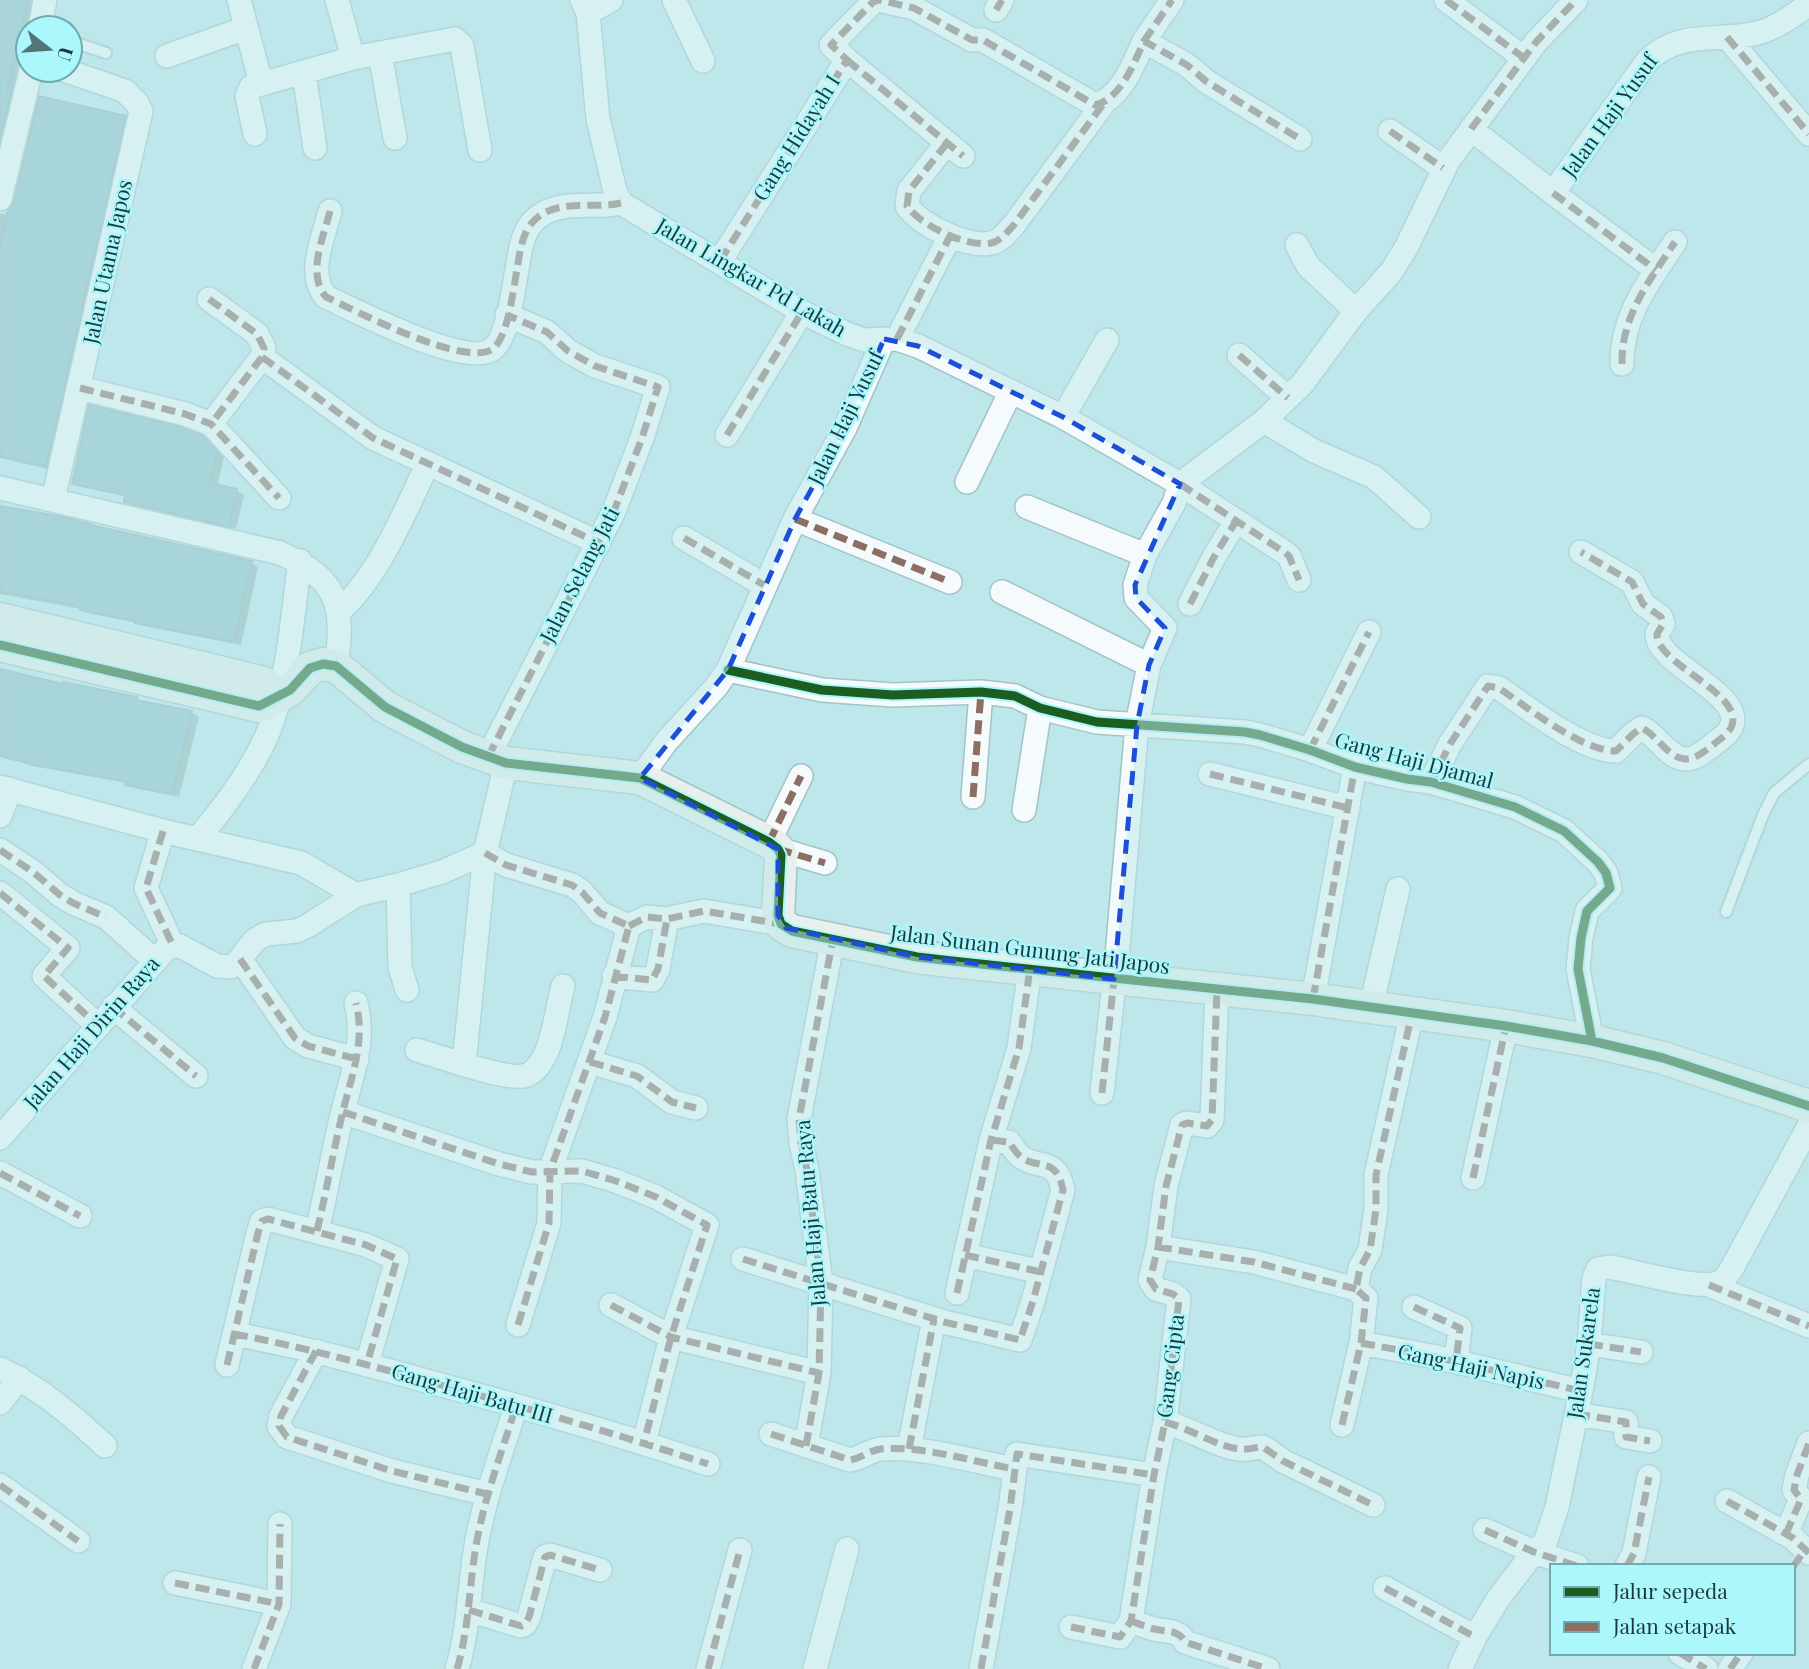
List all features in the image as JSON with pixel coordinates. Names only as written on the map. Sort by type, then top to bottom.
[{"type":"street","points":[[239,0],[261,83]]},
{"type":"street","points":[[337,0],[353,58]]},
{"type":"street","points":[[674,0],[703,61]]},
{"type":"street","name":"Gang Hidayah I","points":[[720,261],[847,60],[831,45],[873,2],[879,0],[914,8],[972,40],[983,40],[1088,103],[1104,103]]},
{"type":"street","points":[[847,60],[955,149],[909,191],[907,206],[914,216],[950,236],[990,243],[1000,239],[1013,226],[1104,103],[1115,93],[1171,0]]},
{"type":"street","points":[[1447,0],[1524,58]]},
{"type":"street","points":[[1102,1093],[1136,725],[1149,666],[1165,628],[1139,602],[1135,593],[1145,555],[1174,503],[1180,484],[1264,421],[1288,398],[1309,375],[1356,311],[1391,272],[1406,248],[1443,169],[1536,42],[1576,0]]},
{"type":"street","points":[[330,211],[317,262],[318,282],[326,297],[435,346],[481,354],[492,349],[502,334],[523,240],[536,218],[550,209],[618,197],[598,119],[596,4]]},
{"type":"street","name":"Jalan Haji Yusuf","points":[[1471,129],[1553,193],[1648,60],[1660,49],[1686,39],[1759,33],[1794,16],[1809,4]]},
{"type":"street","points":[[167,56],[246,28]]},
{"type":"street","points":[[1727,37],[1809,135]]},
{"type":"street","points":[[255,134],[247,96],[251,87],[353,58],[449,38],[462,46],[480,150]]},
{"type":"street","points":[[1144,41],[1300,139]]},
{"type":"street","points":[[380,53],[395,138]]},
{"type":"street","points":[[304,73],[315,148]]},
{"type":"street","name":"Jalan Utama Japos","points":[[53,500],[141,111],[125,91],[84,77]]},
{"type":"street","points":[[0,199],[28,84]]},
{"type":"street","points":[[1390,131],[1443,169]]},
{"type":"street","points":[[1553,193],[1656,270]]},
{"type":"street","name":"Jalan Lingkar Pd Lakah","points":[[618,197],[802,312],[864,340],[890,339]]},
{"type":"street","points":[[890,339],[950,236]]},
{"type":"street","points":[[1622,364],[1621,346],[1625,330],[1643,290],[1675,242]]},
{"type":"street","points":[[1297,245],[1308,266],[1356,311]]},
{"type":"street","points":[[209,299],[257,334],[264,348],[262,357],[211,424]]},
{"type":"street","points":[[727,435],[802,312]]},
{"type":"street","name":"Jalan Selang Jati","points":[[497,760],[614,511],[658,387],[595,366],[568,351],[547,332],[507,315]]},
{"type":"street","name":"Jalan Haji Yusuf","points":[[640,778],[666,742],[728,670],[795,519],[890,339],[918,346],[1063,417],[1180,484],[1289,556],[1299,580]]},
{"type":"street","points":[[1063,417],[1107,340]]},
{"type":"street","points":[[1239,355],[1288,398]]},
{"type":"street","points":[[262,357],[373,438],[599,543]]},
{"type":"street","points":[[80,388],[185,414],[211,424],[279,498]]},
{"type":"street","points":[[967,482],[1010,393]]},
{"type":"street","points":[[1264,421],[1314,451],[1374,477],[1419,517]]},
{"type":"street","points":[[338,612],[352,600],[392,540],[428,463]]},
{"type":"street","points":[[0,488],[280,552],[300,561],[321,577],[333,593],[340,639],[336,666]]},
{"type":"street","points":[[1027,507],[1145,555]]},
{"type":"street","points":[[795,519],[950,582]]},
{"type":"street","points":[[1190,604],[1236,521]]},
{"type":"street","points":[[684,538],[764,585]]},
{"type":"street","points":[[1431,782],[1450,744],[1488,686],[1499,688],[1558,728],[1602,751],[1616,751],[1642,728],[1651,733],[1672,754],[1690,759],[1732,728],[1734,718],[1728,706],[1660,647],[1657,634],[1663,624],[1661,617],[1643,604],[1632,582],[1581,552]]},
{"type":"street","points":[[197,839],[219,814],[263,744],[279,698],[300,561]]},
{"type":"street","points":[[1002,592],[1149,666]]},
{"type":"street","points":[[1310,750],[1369,632]]},
{"type":"street","points":[[11,635],[181,676],[259,706],[290,690],[310,668],[323,664],[336,666],[384,707],[462,747],[497,760],[640,778],[774,845],[825,863]]},
{"type":"street","name":"Gang Haji Djamal","points":[[728,670],[822,690],[892,695],[981,692],[1015,696],[1040,708],[1097,722],[1245,732],[1355,766],[1431,782],[1515,807],[1564,831],[1598,862],[1606,873],[1610,888],[1587,911],[1578,969],[1592,1041]]},
{"type":"street","points":[[972,797],[981,692]]},
{"type":"street","points":[[1024,810],[1040,708]]},
{"type":"street","points":[[464,1063],[497,760]]},
{"type":"street","points":[[1313,999],[1355,766]]},
{"type":"street","points":[[1210,774],[1348,808]]},
{"type":"street","points":[[518,1325],[549,1223],[550,1171],[590,1062],[629,926],[648,917],[667,919],[704,911],[781,924],[778,908],[782,866],[774,845],[802,776]]},
{"type":"street","points":[[0,816],[5,788],[163,831],[301,863],[356,895]]},
{"type":"street","points":[[163,831],[146,888],[164,953]]},
{"type":"street","points":[[0,849],[60,895],[106,917],[164,953]]},
{"type":"street","points":[[357,1059],[308,1046],[295,1038],[240,959],[255,940],[266,934],[297,930],[309,925],[356,895],[442,872],[485,853]]},
{"type":"street","points":[[485,853],[506,865],[572,885],[600,913],[629,926]]},
{"type":"street","points":[[398,885],[400,967],[407,990]]},
{"type":"street","points":[[1371,1007],[1398,889]]},
{"type":"street","points":[[0,893],[68,948],[44,976],[97,1025]]},
{"type":"street","points":[[614,976],[652,980],[658,969],[667,919]]},
{"type":"street","name":"Jalan Sunan Gunung Jati Japos","points":[[781,924],[792,931],[917,957],[1313,999],[1592,1041],[1663,1058],[1809,1105]]},
{"type":"street","name":"Jalan Haji Batu Raya","points":[[806,1446],[819,1373],[821,1284],[799,1119],[833,939]]},
{"type":"street","name":"Jalan Haji Dirin Raya","points":[[0,1138],[97,1025],[164,953],[187,949],[217,966],[231,967],[240,959]]},
{"type":"street","points":[[957,1293],[991,1140],[1019,1048],[1030,968]]},
{"type":"street","points":[[417,1050],[517,1077],[527,1076],[535,1070],[546,1054],[563,986]]},
{"type":"street","name":"Gang Cipta","points":[[1131,1621],[1165,1422],[1179,1300],[1173,1294],[1156,1289],[1150,1280],[1158,1247],[1166,1186],[1182,1125],[1187,1123],[1207,1126],[1212,1120],[1217,990]]},
{"type":"street","points":[[317,1231],[342,1112],[357,1059],[360,1034],[356,1003]]},
{"type":"street","points":[[113,1007],[196,1076]]},
{"type":"street","points":[[1356,1289],[1360,1268],[1370,1250],[1376,1209],[1376,1175],[1412,1013]]},
{"type":"street","points":[[1473,1178],[1506,1026]]},
{"type":"street","points":[[590,1062],[637,1076],[672,1102],[696,1108]]},
{"type":"street","points":[[342,1112],[499,1164],[532,1172],[582,1171],[616,1181],[656,1197],[707,1224],[671,1337],[644,1443]]},
{"type":"street","points":[[1709,1285],[1726,1278],[1809,1126]]},
{"type":"street","points":[[743,1259],[934,1320],[1020,1340],[1063,1190],[1060,1177],[1052,1169],[1021,1157],[1009,1142],[991,1140]]},
{"type":"street","points":[[0,1173],[80,1216]]},
{"type":"street","points":[[227,1365],[262,1221],[276,1220],[376,1248],[397,1259],[367,1364]]},
{"type":"street","points":[[1158,1247],[1254,1262],[1356,1289],[1366,1298],[1361,1343],[1342,1425]]},
{"type":"street","points":[[965,1255],[1041,1272]]},
{"type":"street","name":"Jalan Sukarela","points":[[1460,1669],[1498,1599],[1534,1552],[1545,1544],[1557,1507],[1581,1391],[1589,1344],[1594,1278],[1598,1269],[1603,1267],[1709,1285]]},
{"type":"street","points":[[1709,1285],[1809,1326]]},
{"type":"street","points":[[611,1305],[671,1337],[819,1373]]},
{"type":"street","points":[[1414,1307],[1460,1328],[1456,1362]]},
{"type":"street","points":[[909,1449],[934,1320]]},
{"type":"street","name":"Gang Haji Batu III","points":[[233,1334],[367,1364],[644,1443],[708,1464]]},
{"type":"street","name":"Gang Haji Napis","points":[[1361,1343],[1581,1391]]},
{"type":"street","points":[[1589,1344],[1641,1352]]},
{"type":"street","points":[[316,1351],[281,1416],[279,1426],[287,1437],[392,1471],[487,1494]]},
{"type":"street","points":[[0,1403],[9,1373],[68,1412],[105,1446]]},
{"type":"street","points":[[457,1669],[465,1644],[476,1546],[487,1494],[516,1406]]},
{"type":"street","points":[[1576,1414],[1626,1422],[1626,1437],[1650,1441]]},
{"type":"street","points":[[1165,1422],[1184,1426],[1231,1447],[1263,1447],[1283,1461],[1373,1505]]},
{"type":"street","points":[[771,1434],[850,1460],[861,1459],[874,1451],[909,1449],[1014,1469]]},
{"type":"street","points":[[1786,1534],[1801,1499],[1794,1490],[1809,1443]]},
{"type":"street","points":[[981,1669],[1010,1510],[1017,1454],[1154,1475]]},
{"type":"street","points":[[1628,1564],[1633,1553],[1649,1477]]},
{"type":"street","points":[[0,1485],[78,1541]]},
{"type":"street","points":[[1727,1501],[1786,1534],[1803,1557]]},
{"type":"street","points":[[254,1669],[279,1604],[280,1524]]},
{"type":"street","points":[[1486,1530],[1534,1552],[1571,1564]]},
{"type":"street","points":[[815,1669],[847,1549]]},
{"type":"street","points":[[708,1669],[740,1550]]},
{"type":"street","points":[[469,1610],[521,1626],[530,1617],[545,1557],[550,1555],[600,1570]]},
{"type":"street","points":[[176,1583],[279,1604]]},
{"type":"street","points":[[1385,1588],[1475,1637]]},
{"type":"street","points":[[1071,1627],[1120,1637],[1131,1621],[1157,1630],[1165,1629],[1182,1636],[1185,1642],[1268,1669]]},
{"type":"street","points":[[1683,1655],[1706,1669]]},
{"type":"lane","points":[[84,46],[106,53]]},
{"type":"lane","points":[[1726,912],[1774,793],[1809,764]]},
{"type":"highlighted area","points":[[884,339],[918,346],[1063,417],[1180,484],[1135,585],[1136,598],[1165,628],[1149,665],[1137,725],[1114,979],[917,957],[786,928],[778,915],[778,849],[640,778],[728,670],[795,519],[845,428]]},
{"type":"building","points":[[0,0],[28,0],[25,14],[14,14],[14,62],[8,89],[12,90],[0,139]]},
{"type":"building","points":[[39,96],[126,116],[46,467],[0,456],[0,244],[8,210],[14,202]]},
{"type":"building","points":[[89,405],[181,427],[203,436],[217,451],[210,483],[237,489],[229,527],[124,502],[125,495],[72,484]]},
{"type":"building","points":[[0,506],[64,517],[252,561],[234,642],[135,623],[46,599],[0,592]]},
{"type":"building","points":[[0,669],[192,711],[172,794],[125,785],[126,781],[39,766],[0,756]]},
{"type":"marked path","points":[[720,261],[847,60],[831,45],[873,2],[879,0],[914,8],[972,40],[983,40],[1095,105],[1112,96],[1119,88],[1144,41],[1187,65],[1207,82],[1300,139]]},
{"type":"marked path","points":[[996,10],[1002,0]]},
{"type":"marked path","points":[[1144,41],[1172,0]]},
{"type":"marked path","points":[[1446,0],[1524,58]]},
{"type":"marked path","points":[[1471,129],[1536,42],[1576,0]]},
{"type":"marked path","points":[[1727,37],[1809,134]]},
{"type":"marked path","points":[[847,60],[963,156]]},
{"type":"marked path","points":[[947,143],[909,191],[907,206],[922,221],[945,234],[981,244],[995,242],[1013,226],[1104,103]]},
{"type":"marked path","points":[[1390,131],[1443,168]]},
{"type":"marked path","points":[[1553,193],[1656,270]]},
{"type":"marked path","points":[[330,211],[317,266],[320,288],[326,297],[439,346],[482,353],[495,347],[504,331],[519,255],[528,228],[533,222],[547,211],[557,208],[621,203]]},
{"type":"marked path","points":[[897,339],[950,236]]},
{"type":"marked path","points":[[1622,364],[1626,330],[1632,314],[1675,242]]},
{"type":"marked path","points":[[209,299],[257,334],[264,348],[262,357],[211,424]]},
{"type":"marked path","points":[[727,435],[802,312]]},
{"type":"marked path","points":[[488,757],[614,511],[658,387],[595,366],[568,351],[547,332],[507,315]]},
{"type":"marked path","points":[[1239,355],[1288,398]]},
{"type":"marked path","points":[[262,357],[373,438],[599,543]]},
{"type":"marked path","points":[[80,388],[185,414],[211,424],[279,498]]},
{"type":"marked path","points":[[1180,484],[1289,556],[1299,580]]},
{"type":"marked path","points":[[795,519],[950,582]]},
{"type":"marked path","points":[[1190,604],[1236,521]]},
{"type":"marked path","points":[[684,538],[764,585]]},
{"type":"marked path","points":[[1431,782],[1450,744],[1488,686],[1499,688],[1572,736],[1602,749],[1616,751],[1642,728],[1673,755],[1689,759],[1704,752],[1729,731],[1732,713],[1725,702],[1683,668],[1660,645],[1657,634],[1663,624],[1661,617],[1643,604],[1632,582],[1581,552]]},
{"type":"marked path","points":[[1310,750],[1369,632]]},
{"type":"marked path","points":[[973,797],[981,692]]},
{"type":"marked path","points":[[1313,999],[1355,767]]},
{"type":"marked path","points":[[1210,774],[1348,808]]},
{"type":"marked path","points":[[769,842],[801,776]]},
{"type":"marked path","points":[[163,831],[146,888],[173,946]]},
{"type":"marked path","points":[[778,849],[825,863]]},
{"type":"marked path","points":[[0,850],[33,872],[60,895],[106,917]]},
{"type":"marked path","points":[[485,853],[506,865],[572,885],[582,892],[600,913],[629,926]]},
{"type":"marked path","points":[[0,893],[68,948],[44,976],[97,1025]]},
{"type":"marked path","points":[[629,926],[647,917],[667,919],[704,911],[781,924]]},
{"type":"marked path","points":[[614,976],[652,980],[658,969],[667,919]]},
{"type":"marked path","points":[[518,1325],[549,1223],[550,1171],[605,1017],[629,926]]},
{"type":"marked path","points":[[806,1446],[819,1373],[821,1284],[799,1119],[833,939]]},
{"type":"marked path","points":[[240,959],[295,1038],[308,1046],[357,1059]]},
{"type":"marked path","points":[[957,1293],[991,1140],[1019,1048],[1030,968]]},
{"type":"marked path","points":[[1102,1093],[1114,979]]},
{"type":"marked path","points":[[1071,1627],[1120,1637],[1131,1621],[1165,1422],[1179,1299],[1173,1294],[1156,1289],[1150,1280],[1158,1247],[1166,1186],[1182,1125],[1187,1123],[1207,1126],[1212,1120],[1217,990]]},
{"type":"marked path","points":[[317,1231],[356,1059],[359,1032],[356,1003]]},
{"type":"marked path","points":[[113,1007],[196,1076]]},
{"type":"marked path","points":[[1342,1425],[1361,1343],[1366,1298],[1356,1289],[1360,1268],[1370,1250],[1376,1209],[1376,1175],[1412,1013]]},
{"type":"marked path","points":[[1473,1178],[1506,1026]]},
{"type":"marked path","points":[[590,1062],[637,1076],[672,1102],[696,1108]]},
{"type":"marked path","points":[[343,1112],[499,1164],[532,1172],[582,1171],[616,1181],[656,1197],[707,1225],[671,1337],[644,1443]]},
{"type":"marked path","points":[[743,1259],[944,1322],[1020,1340],[1063,1190],[1060,1179],[1051,1168],[1027,1160],[1019,1155],[1009,1142],[991,1140]]},
{"type":"marked path","points":[[0,1173],[80,1216]]},
{"type":"marked path","points":[[227,1365],[258,1233],[262,1221],[268,1219],[366,1245],[397,1259],[367,1364]]},
{"type":"marked path","points":[[1158,1247],[1254,1262],[1356,1289]]},
{"type":"marked path","points":[[965,1255],[1041,1272]]},
{"type":"marked path","points":[[1709,1285],[1809,1326]]},
{"type":"marked path","points":[[611,1305],[671,1337],[819,1373]]},
{"type":"marked path","points":[[1414,1307],[1460,1328],[1456,1362]]},
{"type":"marked path","points":[[909,1449],[934,1319]]},
{"type":"marked path","points":[[234,1334],[338,1357],[475,1394],[708,1464]]},
{"type":"marked path","points":[[1361,1343],[1431,1356],[1581,1391]]},
{"type":"marked path","points":[[1589,1344],[1641,1352]]},
{"type":"marked path","points":[[316,1351],[281,1416],[279,1426],[287,1437],[392,1471],[487,1494]]},
{"type":"marked path","points":[[457,1669],[464,1639],[479,1528],[516,1406]]},
{"type":"marked path","points":[[1576,1414],[1626,1422],[1626,1437],[1650,1441]]},
{"type":"marked path","points":[[1165,1422],[1232,1448],[1263,1447],[1283,1461],[1373,1505]]},
{"type":"marked path","points":[[771,1434],[850,1460],[877,1450],[896,1448],[1014,1469]]},
{"type":"marked path","points":[[1786,1534],[1801,1499],[1794,1490],[1809,1443]]},
{"type":"marked path","points":[[981,1669],[1010,1509],[1017,1454],[1154,1475]]},
{"type":"marked path","points":[[1628,1564],[1634,1553],[1649,1477]]},
{"type":"marked path","points":[[0,1485],[78,1541]]},
{"type":"marked path","points":[[1727,1501],[1793,1538],[1809,1553]]},
{"type":"marked path","points":[[254,1669],[279,1604],[280,1524]]},
{"type":"marked path","points":[[1485,1530],[1534,1552],[1571,1564]]},
{"type":"marked path","points":[[708,1669],[740,1550]]},
{"type":"marked path","points":[[1795,1564],[1805,1550]]},
{"type":"marked path","points":[[469,1610],[521,1626],[529,1617],[545,1557],[550,1555],[600,1570]]},
{"type":"marked path","points":[[175,1583],[279,1604]]},
{"type":"marked path","points":[[1385,1588],[1475,1637]]},
{"type":"marked path","points":[[1131,1621],[1175,1633],[1185,1642],[1268,1669]]},
{"type":"marked path","points":[[1683,1655],[1706,1669]]},
{"type":"marked path","points":[[1730,1669],[1740,1655]]},
{"type":"cycle path","points":[[0,645],[259,706],[290,690],[310,668],[323,664],[336,666],[385,707],[462,747],[506,763],[640,778],[769,842],[781,855],[778,915],[781,924],[792,931],[917,957],[1313,999],[1506,1026],[1592,1041],[1663,1058],[1809,1106]]},
{"type":"cycle path","points":[[728,670],[822,690],[893,695],[981,692],[1015,696],[1040,708],[1097,722],[1245,732],[1310,750],[1355,767],[1431,782],[1515,807],[1564,831],[1598,862],[1606,873],[1610,888],[1587,911],[1578,969],[1592,1041]]}]
